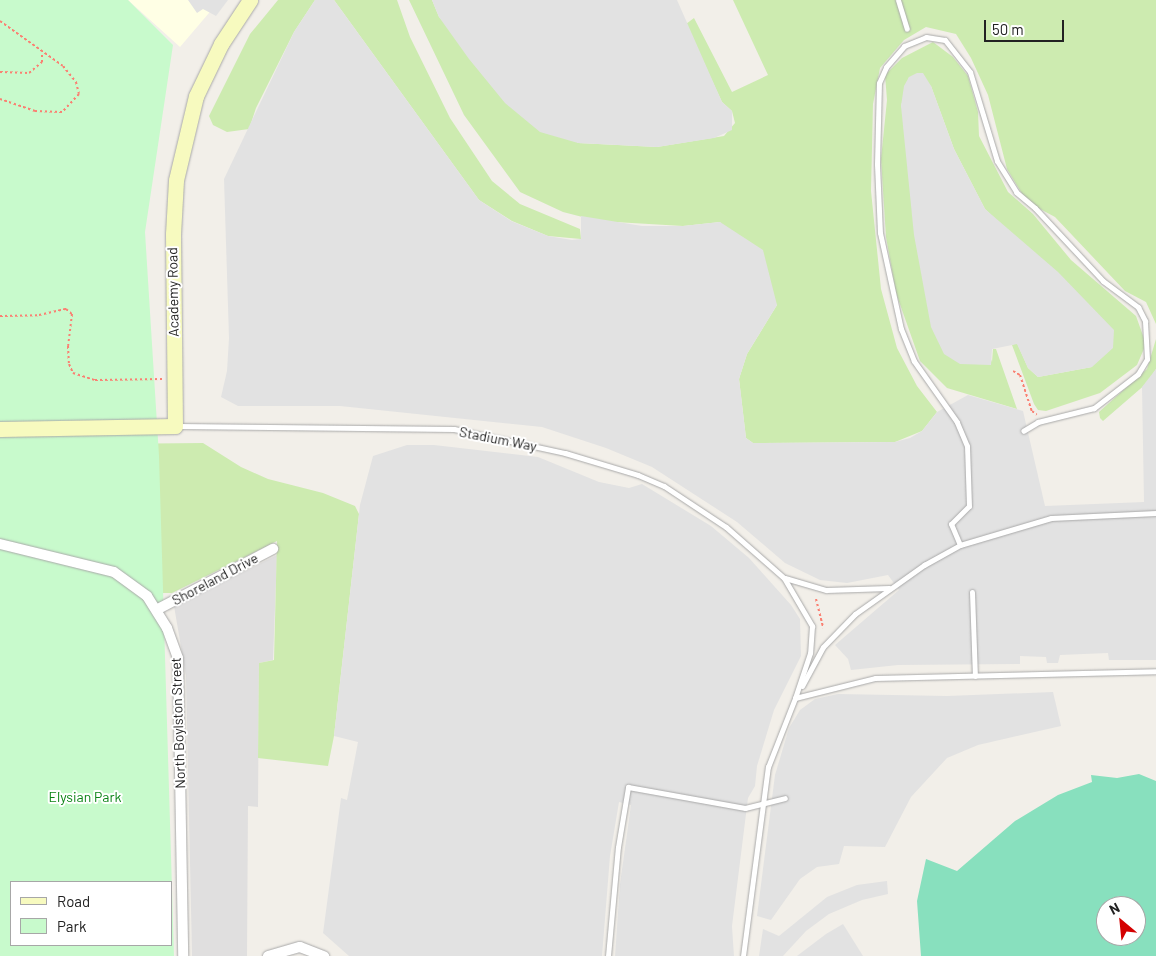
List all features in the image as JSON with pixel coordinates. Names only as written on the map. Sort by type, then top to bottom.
[{"type":"main road","name":"Academy Road","points":[[175,426],[174,205],[182,151],[193,104],[207,70],[250,0]]},
{"type":"main road","points":[[0,429],[175,426]]},
{"type":"street","name":"North Boylston Street","points":[[0,544],[114,572],[131,582],[158,609],[178,658],[182,956]]},
{"type":"street","name":"Shoreland Drive","points":[[158,609],[273,549]]},
{"type":"street","points":[[268,956],[300,946],[324,956]]},
{"type":"lane","points":[[898,0],[907,29]]},
{"type":"lane","points":[[960,545],[951,524],[969,506],[967,446],[957,422],[914,361],[901,329],[880,233],[877,164],[879,83],[886,68],[904,46],[926,37],[945,40],[970,72],[997,161],[1016,192],[1035,208],[1103,281],[1138,307],[1147,328],[1147,359],[1138,374],[1109,399],[1094,408],[1038,422],[1023,432]]},
{"type":"lane","name":"Stadium Way","points":[[175,426],[454,430],[565,453],[638,475],[664,486],[726,526],[784,578],[812,626],[810,653],[795,698]]},
{"type":"lane","points":[[743,956],[768,767],[795,698],[823,647],[855,614],[889,588],[960,545],[1051,518],[1156,513]]},
{"type":"lane","name":"Stadium Way","points":[[784,578],[826,590],[889,588]]},
{"type":"lane","points":[[972,592],[975,676]]},
{"type":"lane","points":[[795,698],[875,678],[1156,671]]},
{"type":"lane","points":[[608,956],[618,847],[628,787],[745,808],[785,798]]},
{"type":"path","points":[[0,21],[63,66],[76,82],[79,94],[73,103],[62,112],[35,112],[0,99]]},
{"type":"path","points":[[0,72],[29,73],[42,62],[42,52]]},
{"type":"path","points":[[0,316],[39,315],[66,309],[72,314],[69,364],[73,373],[82,378],[174,379]]},
{"type":"path","points":[[1013,371],[1020,376],[1032,411],[1037,415]]},
{"type":"path","points":[[816,599],[823,628]]},
{"type":"shaded area","points":[[128,0],[220,0],[180,47]]},
{"type":"shaded area","points":[[188,0],[228,0],[216,16],[203,9],[197,13]]},
{"type":"shaded area","points":[[315,0],[334,0],[479,200],[511,221],[548,236],[572,240],[581,239],[581,216],[642,226],[683,226],[720,222],[763,250],[777,305],[747,354],[739,379],[746,438],[753,443],[895,442],[910,438],[922,431],[937,412],[968,395],[1023,411],[1045,506],[1144,502],[1142,387],[1156,369],[1156,660],[1109,660],[1108,653],[1060,655],[1058,663],[1047,663],[1046,657],[1020,656],[1020,664],[898,665],[851,670],[848,659],[835,645],[899,590],[888,575],[847,583],[820,580],[785,563],[737,522],[652,467],[606,448],[542,427],[340,406],[238,406],[221,397],[227,371],[229,338],[224,179],[294,32]]},
{"type":"shaded area","points":[[432,0],[677,0],[722,102],[732,111],[732,130],[714,138],[657,147],[578,143],[540,132],[505,103],[469,59],[439,17]]},
{"type":"shaded area","points":[[917,73],[923,73],[931,86],[954,149],[985,209],[1058,272],[1114,330],[1113,348],[1092,367],[1038,377],[1028,368],[1017,344],[992,349],[991,365],[960,364],[944,354],[931,327],[914,235],[901,106],[904,86],[909,77]]},
{"type":"shaded area","points":[[407,445],[434,445],[538,457],[599,482],[629,488],[642,484],[711,526],[749,558],[791,605],[800,619],[801,656],[774,710],[757,766],[755,786],[748,798],[732,926],[734,956],[615,956],[620,884],[631,805],[619,802],[610,856],[602,956],[349,956],[323,933],[341,798],[347,800],[358,742],[334,736],[360,505],[373,456]]},
{"type":"shaded area","points":[[277,555],[273,660],[259,663],[258,807],[248,806],[247,956],[192,956],[186,676],[174,606]]},
{"type":"shaded area","points":[[1053,692],[1061,726],[978,745],[947,758],[911,797],[885,847],[844,846],[839,864],[817,867],[800,879],[771,920],[757,916],[775,775],[789,728],[800,710],[815,699],[838,694],[947,696]]},
{"type":"shaded area","points":[[887,881],[888,894],[862,900],[829,914],[806,931],[783,956],[759,956],[763,929],[779,936],[827,897],[857,885]]},
{"type":"shaded area","points":[[843,924],[863,956],[797,956],[826,934]]},
{"type":"green space","name":"Elysian Park","points":[[0,0],[128,0],[173,45],[145,232],[159,456],[172,881],[10,881],[10,946],[172,946],[172,889],[174,956],[0,956]]},
{"type":"green space","points":[[278,0],[315,0],[294,32],[256,108],[249,129],[227,132],[213,125],[209,116],[250,34]]},
{"type":"green space","points":[[334,0],[397,0],[410,37],[450,118],[492,181],[520,204],[580,229],[581,239],[548,236],[512,221],[479,200]]},
{"type":"green space","points":[[409,0],[432,0],[439,17],[578,143],[657,147],[724,136],[735,123],[732,111],[722,102],[686,24],[694,18],[732,92],[768,75],[733,0],[1156,0],[1156,324],[1146,302],[1125,291],[1055,217],[1027,202],[1007,169],[988,95],[971,58],[956,34],[926,27],[904,40],[880,68],[873,104],[871,191],[881,289],[897,348],[917,386],[937,412],[922,431],[895,442],[753,443],[746,438],[739,379],[747,354],[777,305],[720,222],[683,226],[598,221],[563,212],[520,192],[464,115]]},
{"type":"green space","points":[[933,42],[953,57],[968,76],[978,112],[979,136],[1008,192],[1033,214],[1071,260],[1136,316],[1146,344],[1137,365],[1100,393],[1046,411],[1038,410],[1034,404],[1012,345],[1017,343],[1028,368],[1038,377],[1092,367],[1008,231],[985,209],[954,149],[931,86],[909,77],[901,106],[992,362],[993,349],[996,349],[1017,409],[947,388],[920,361],[896,293],[886,237],[881,159],[887,100],[885,75],[902,58]]},
{"type":"green space","points":[[1156,339],[1156,369],[1147,383],[1103,421],[1100,418],[1099,412],[1147,369]]},
{"type":"green space","points":[[203,443],[241,467],[268,479],[323,493],[355,506],[359,514],[334,736],[328,766],[258,758],[259,663],[274,660],[277,541],[172,593],[156,593],[0,445]]},
{"type":"green space","points":[[1139,774],[1156,781],[1156,956],[921,956],[917,901],[926,859],[957,871],[1015,821],[1058,795],[1092,782],[1091,775],[1117,778]]}]
